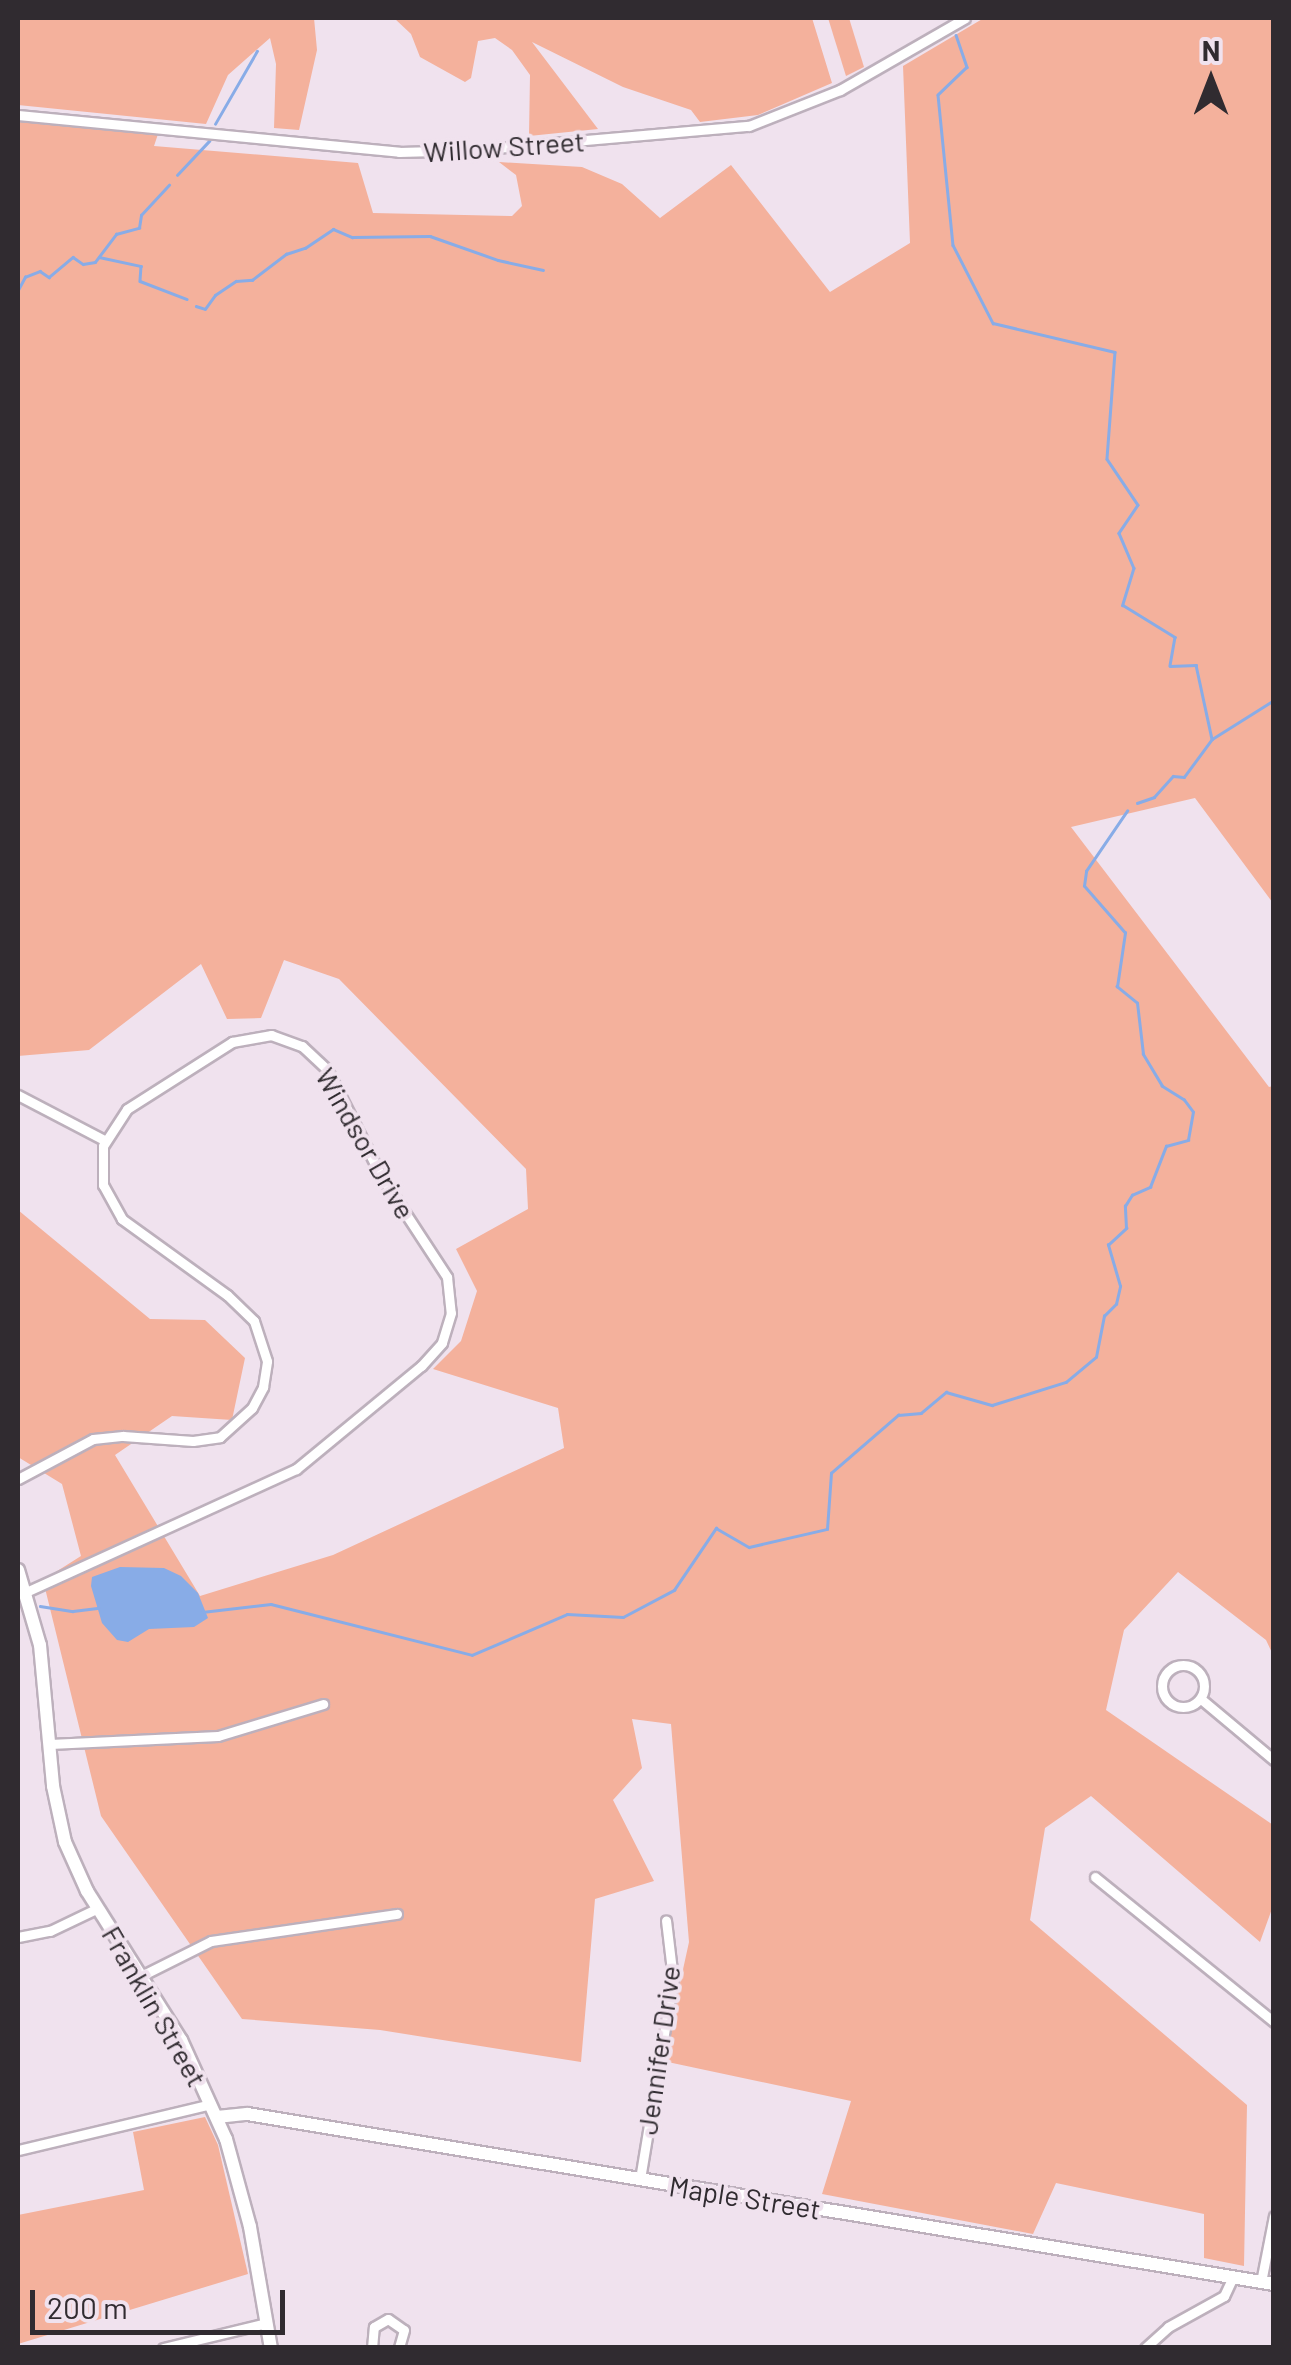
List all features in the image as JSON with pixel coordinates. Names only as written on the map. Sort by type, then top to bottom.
[{"type":"street","name":"Willow Street","points":[[18,115],[398,152],[472,150],[750,126],[828,96],[966,18]]},
{"type":"street","name":"Windsor Drive","points":[[26,1592],[296,1470],[432,1355],[445,1336],[451,1312],[450,1286],[443,1269],[381,1176],[327,1069],[302,1046],[271,1035],[232,1042],[127,1109],[104,1140]]},
{"type":"street","points":[[18,1094],[104,1140],[104,1184],[122,1218],[254,1321],[267,1351],[263,1386],[252,1408],[220,1436],[193,1442],[123,1436],[93,1440],[18,1479]]},
{"type":"street","name":"Franklin Street","points":[[18,1570],[43,1662],[60,1826],[98,1908],[182,2040],[214,2110],[244,2202],[271,2348]]},
{"type":"street","points":[[1177,1665],[1195,1668],[1204,1680],[1201,1699],[1186,1706],[1172,1704],[1163,1694],[1165,1674],[1177,1665]]},
{"type":"street","points":[[1201,1699],[1274,1760]]},
{"type":"street","points":[[50,1744],[218,1736],[322,1704]]},
{"type":"street","points":[[1095,1877],[1274,2022]]},
{"type":"street","points":[[18,1937],[50,1931],[98,1908]]},
{"type":"street","points":[[143,1976],[211,1941],[397,1914]]},
{"type":"street","name":"Jennifer Drive","points":[[640,2179],[673,1979],[666,1920]]},
{"type":"street","name":"Maple Street","points":[[18,2150],[214,2110],[1267,2283]]},
{"type":"street","points":[[1267,2283],[1274,2216]]},
{"type":"street","points":[[1145,2348],[1168,2327],[1224,2296],[1232,2278]]},
{"type":"street","points":[[372,2348],[374,2327],[388,2319],[404,2330],[399,2348]]},
{"type":"street","points":[[163,2348],[266,2323]]},
{"type":"shaded area","points":[[18,18],[314,18],[317,50],[299,130],[274,128],[276,64],[270,38],[228,75],[206,124],[18,105]]},
{"type":"shaded area","points":[[394,18],[812,18],[832,83],[758,115],[700,122],[691,110],[623,87],[532,42],[598,129],[529,136],[530,75],[512,50],[495,38],[478,41],[471,78],[465,82],[420,57],[411,34]]},
{"type":"shaded area","points":[[828,18],[849,18],[864,67],[846,76]]},
{"type":"shaded area","points":[[984,18],[1273,18],[1273,903],[1195,798],[1071,827],[1269,1087],[1273,1086],[1273,1655],[1266,1640],[1178,1572],[1124,1630],[1106,1710],[1273,1825],[1273,1906],[1260,1942],[1091,1796],[1045,1828],[1030,1920],[1247,2105],[1244,2266],[1204,2258],[1204,2214],[1056,2183],[1033,2234],[822,2194],[851,2101],[663,2061],[689,1942],[671,1724],[632,1719],[642,1768],[613,1800],[654,1881],[595,1899],[581,2062],[380,2030],[242,2019],[101,1816],[43,1580],[81,1556],[62,1484],[18,1457],[18,1210],[150,1319],[205,1320],[245,1358],[232,1420],[172,1416],[115,1455],[200,1596],[333,1555],[564,1448],[558,1408],[433,1369],[461,1341],[477,1291],[456,1249],[528,1209],[526,1169],[339,979],[284,960],[261,1018],[227,1019],[201,964],[89,1050],[18,1056],[18,121],[158,134],[154,146],[358,163],[373,213],[512,216],[522,206],[516,175],[499,162],[582,167],[622,184],[660,218],[731,165],[830,292],[910,243],[903,66]]},
{"type":"shaded area","points":[[205,2117],[218,2145],[248,2274],[18,2344],[18,2215],[144,2190],[133,2132]]},
{"type":"water","points":[[120,1567],[164,1568],[181,1576],[198,1593],[208,1618],[194,1627],[149,1629],[128,1642],[117,1640],[102,1623],[91,1586],[92,1577]]},
{"type":"waterway","points":[[956,35],[967,67],[938,95],[953,245],[993,323],[1115,352],[1107,459],[1138,505],[1119,533],[1134,568],[1123,605],[1175,637],[1170,666],[1196,665],[1212,739]]},
{"type":"waterway","points":[[215,124],[257,51]]},
{"type":"waterway","points":[[177,175],[209,141]]},
{"type":"waterway","points":[[18,290],[25,277],[40,271],[49,277],[73,257],[83,264],[95,262],[116,234],[139,228],[141,215],[169,185]]},
{"type":"waterway","points":[[196,306],[205,309],[215,295],[236,281],[252,280],[286,254],[305,248],[333,229],[352,237],[430,236],[498,260],[543,270]]},
{"type":"waterway","points":[[99,257],[141,266],[140,281],[187,299]]},
{"type":"waterway","points":[[1137,803],[1154,797],[1173,776],[1184,777],[1212,739],[1274,700]]},
{"type":"waterway","points":[[202,1612],[271,1604],[472,1655],[567,1614],[623,1617],[674,1590],[716,1528],[749,1547],[827,1529],[831,1473],[898,1415],[921,1413],[946,1392],[992,1405],[1066,1382],[1096,1357],[1104,1316],[1116,1304],[1120,1286],[1108,1245],[1126,1228],[1125,1206],[1132,1195],[1150,1187],[1166,1146],[1188,1140],[1193,1112],[1184,1100],[1162,1086],[1143,1054],[1137,1003],[1117,987],[1125,933],[1084,886],[1086,871],[1127,811]]},
{"type":"waterway","points":[[40,1606],[73,1611],[99,1608]]}]
